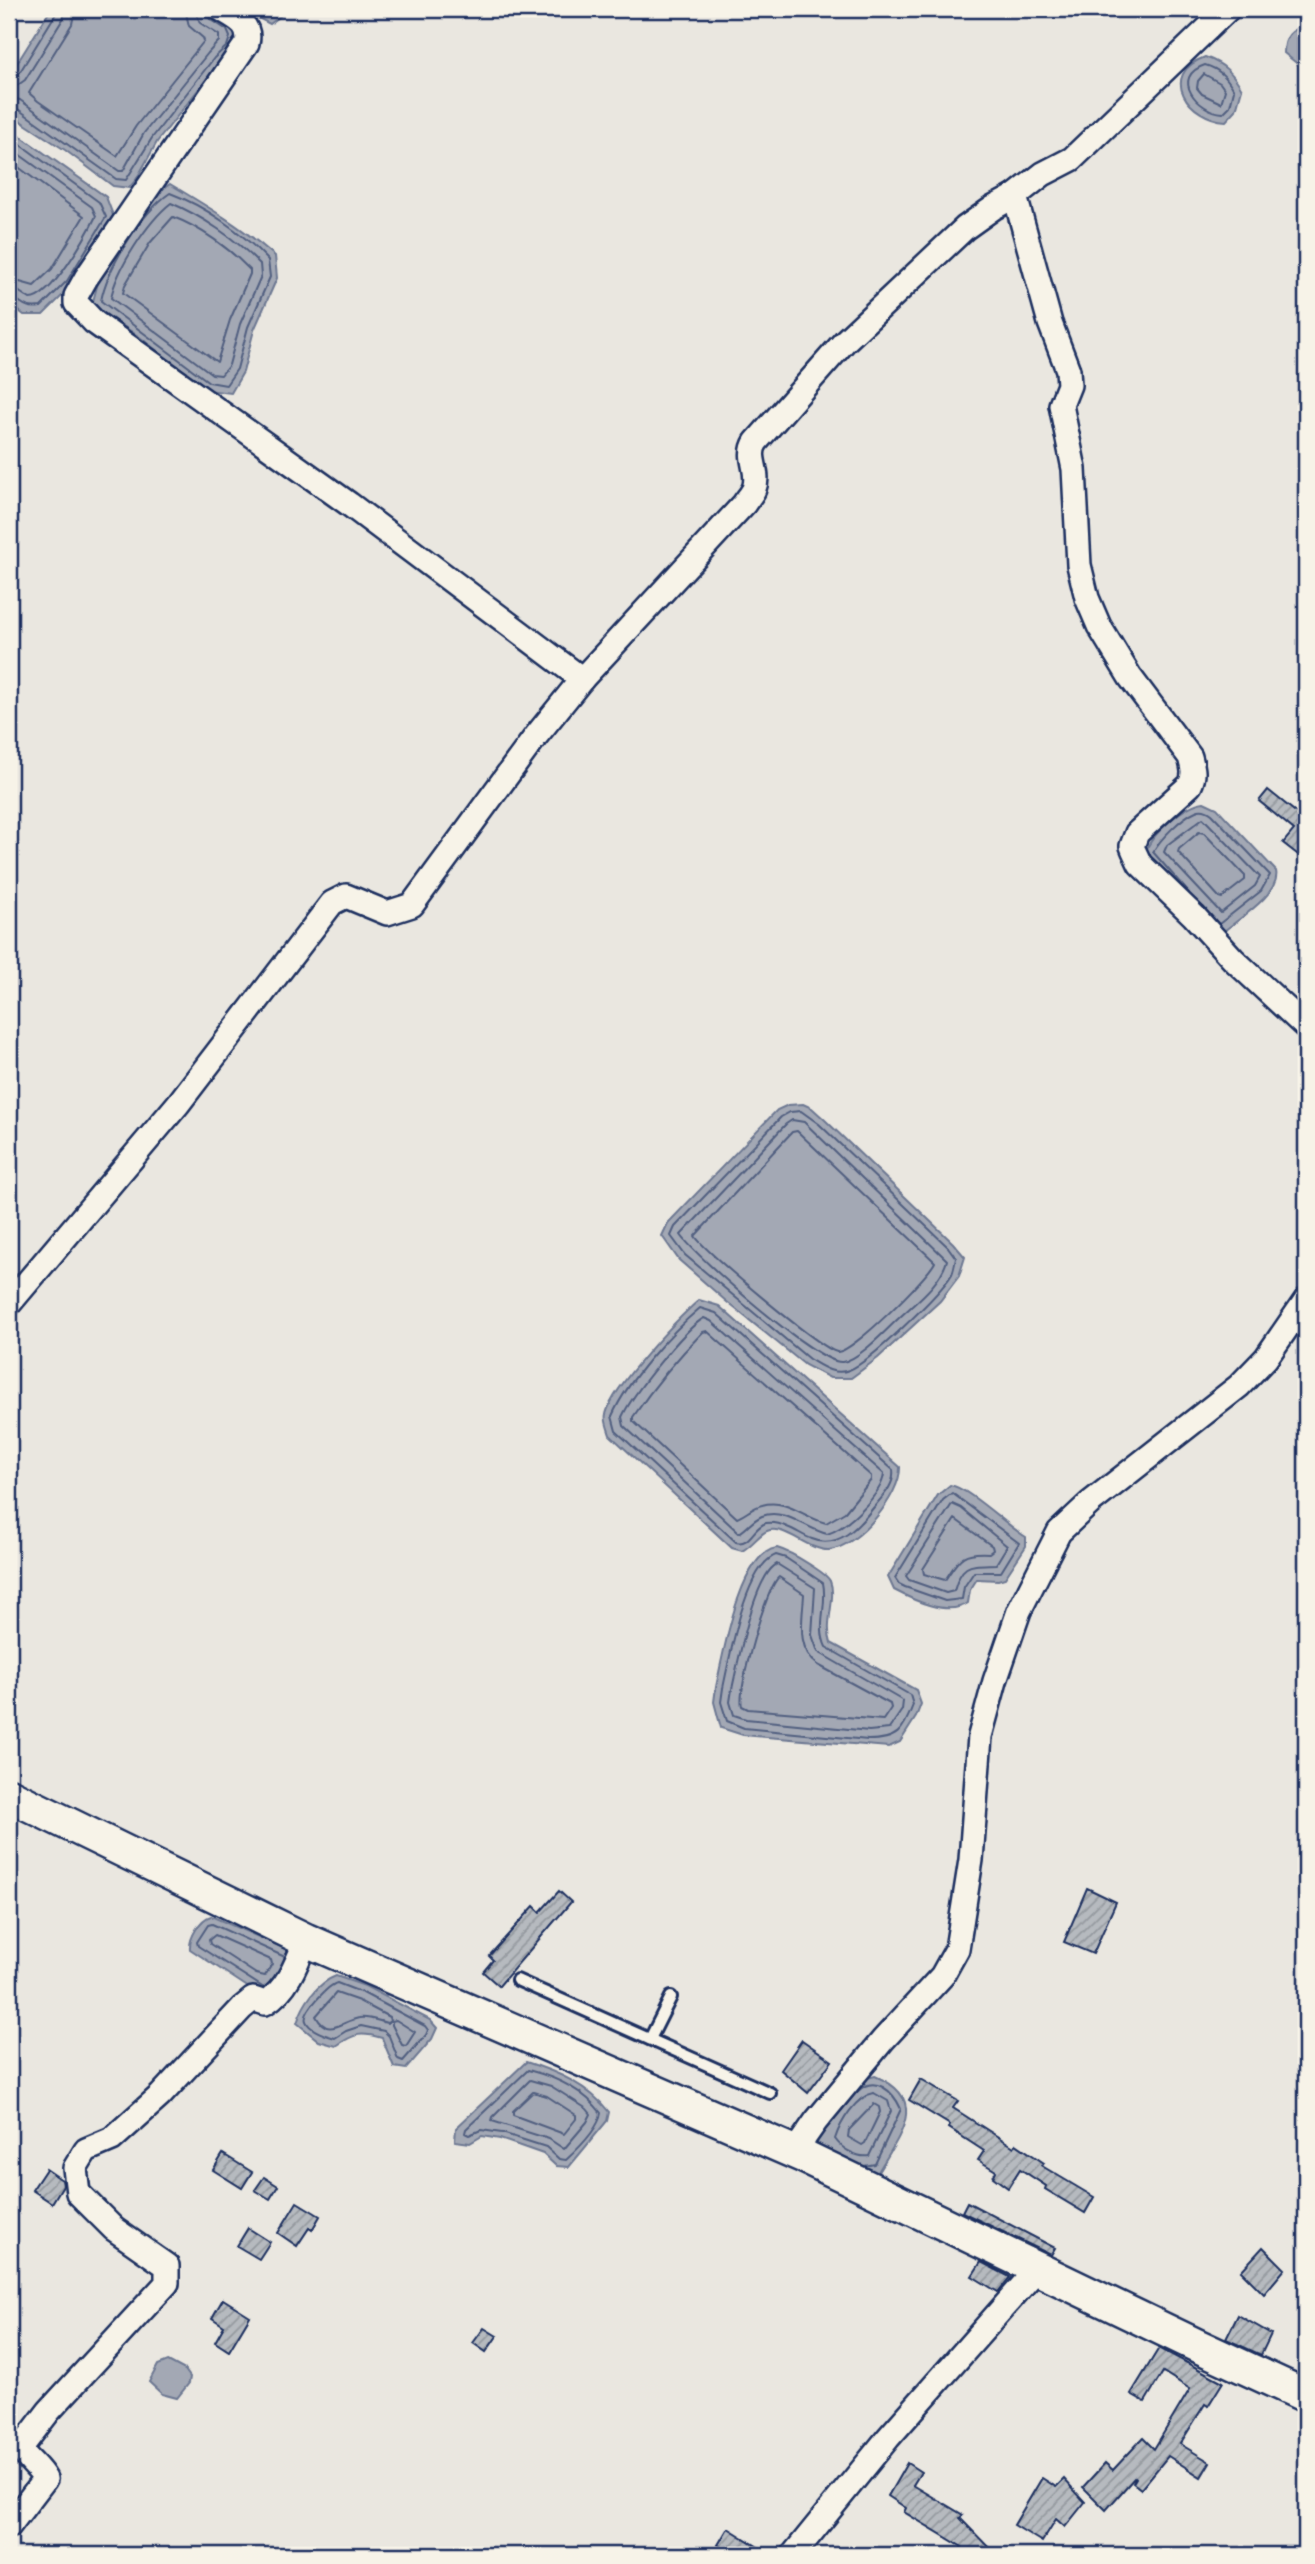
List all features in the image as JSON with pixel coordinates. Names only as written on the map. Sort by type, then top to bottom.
[{"type":"main road","points":[[9,1795],[306,1940],[803,2156],[1306,2396]]},
{"type":"street","points":[[221,9],[248,29],[247,43],[86,278],[76,296],[76,303],[94,322],[349,504],[582,679]]},
{"type":"street","points":[[9,1304],[178,1104],[332,903],[346,896],[387,913],[412,905],[536,736],[582,679],[744,504],[754,490],[756,480],[750,457],[751,449],[845,341],[965,228],[1015,196],[1043,174],[1072,159],[1228,9]]},
{"type":"street","points":[[1015,196],[1050,323],[1068,370],[1069,385],[1061,405],[1074,469],[1079,565],[1087,598],[1099,626],[1130,677],[1190,757],[1194,776],[1190,785],[1137,833],[1132,846],[1140,863],[1233,959],[1306,1027]]},
{"type":"street","points":[[803,2156],[802,2141],[816,2121],[883,2040],[942,1976],[957,1949],[971,1860],[980,1736],[1019,1611],[1059,1531],[1090,1503],[1239,1386],[1266,1358],[1306,1300]]},
{"type":"street","points":[[9,2526],[45,2479],[40,2469],[19,2446],[167,2283],[167,2266],[114,2229],[78,2193],[75,2168],[86,2150],[112,2139],[160,2096],[242,2008],[253,1999],[265,2003],[274,1997],[296,1966],[306,1940]]},
{"type":"street","points":[[793,2555],[888,2438],[1038,2268]]},
{"type":"lane","points":[[517,1980],[770,2093]]},
{"type":"lane","points":[[650,2039],[671,1997]]},
{"type":"water","points":[[51,9],[207,9],[233,25],[237,37],[233,51],[220,62],[157,142],[129,188],[113,186],[9,110],[9,76]]},
{"type":"water","points":[[240,9],[289,9],[270,24]]},
{"type":"water","points":[[1306,25],[1306,71],[1284,53],[1289,34]]},
{"type":"water","points":[[1205,57],[1227,70],[1242,89],[1236,110],[1226,121],[1200,113],[1190,105],[1184,95],[1181,85],[1183,74],[1191,65]]},
{"type":"water","points":[[9,128],[106,197],[114,218],[73,285],[43,315],[24,315],[9,303]]},
{"type":"water","points":[[170,184],[237,226],[275,256],[277,278],[254,330],[243,372],[231,393],[207,390],[141,338],[92,305],[100,275],[157,193]]},
{"type":"water","points":[[1204,802],[1217,808],[1276,871],[1276,879],[1266,896],[1240,919],[1219,932],[1145,853],[1154,837],[1170,821],[1188,808]]},
{"type":"water","points":[[803,1104],[824,1119],[965,1257],[959,1276],[940,1301],[878,1358],[851,1378],[830,1378],[805,1365],[679,1260],[662,1236],[668,1223],[777,1110],[788,1105]]},
{"type":"water","points":[[699,1300],[719,1306],[900,1467],[886,1505],[852,1540],[840,1547],[821,1549],[774,1530],[764,1532],[742,1551],[732,1548],[610,1435],[606,1414],[611,1402],[633,1370]]},
{"type":"water","points":[[950,1485],[967,1493],[1026,1537],[1026,1546],[1005,1578],[977,1579],[970,1590],[968,1603],[960,1607],[941,1608],[894,1590],[888,1577],[938,1495]]},
{"type":"water","points":[[777,1548],[804,1561],[830,1581],[831,1643],[916,1690],[921,1704],[900,1742],[889,1747],[743,1735],[721,1728],[714,1702],[735,1607],[753,1567],[764,1554]]},
{"type":"water","points":[[211,1916],[290,1951],[294,1959],[264,1996],[190,1949],[196,1930]]},
{"type":"water","points":[[336,1976],[365,1986],[430,2020],[437,2028],[432,2039],[406,2069],[394,2067],[382,2038],[358,2035],[336,2046],[319,2041],[297,2023],[312,1995]]},
{"type":"water","points":[[526,2062],[550,2070],[582,2087],[609,2112],[607,2121],[569,2167],[556,2166],[543,2154],[500,2139],[482,2136],[470,2143],[455,2141],[456,2128]]},
{"type":"water","points":[[875,2076],[892,2085],[902,2096],[906,2107],[905,2119],[895,2145],[878,2172],[863,2173],[816,2146],[825,2118],[860,2080]]},
{"type":"water","points":[[168,2361],[185,2370],[190,2377],[189,2383],[177,2398],[162,2394],[149,2382],[158,2365]]},
{"type":"building","points":[[1268,790],[1303,818],[1306,814],[1306,861],[1283,843],[1294,830],[1259,801]]},
{"type":"building","points":[[1087,1888],[1116,1902],[1093,1954],[1064,1942]]},
{"type":"building","points":[[559,1891],[571,1902],[499,1986],[483,1972],[493,1960],[489,1956],[534,1906],[540,1912]]},
{"type":"building","points":[[802,2040],[832,2061],[808,2093],[781,2070]]},
{"type":"building","points":[[921,2079],[958,2101],[953,2108],[1014,2147],[1016,2144],[1044,2163],[1042,2166],[1094,2197],[1085,2213],[1045,2189],[1046,2186],[1020,2169],[1008,2188],[993,2177],[996,2171],[978,2160],[984,2151],[949,2128],[950,2125],[909,2100]]},
{"type":"building","points":[[223,2154],[252,2172],[242,2188],[213,2170]]},
{"type":"building","points":[[46,2169],[62,2180],[63,2185],[52,2203],[32,2190]]},
{"type":"building","points":[[264,2177],[278,2186],[270,2199],[255,2190]]},
{"type":"building","points":[[297,2202],[320,2216],[312,2230],[309,2228],[297,2246],[278,2233]]},
{"type":"building","points":[[967,2202],[1055,2248],[1051,2255],[962,2212]]},
{"type":"building","points":[[248,2228],[270,2242],[259,2259],[237,2246]]},
{"type":"building","points":[[1263,2247],[1285,2269],[1264,2294],[1241,2271]]},
{"type":"building","points":[[981,2262],[1010,2277],[998,2292],[972,2276]]},
{"type":"building","points":[[223,2299],[250,2316],[229,2351],[215,2342],[224,2326],[212,2318]]},
{"type":"building","points":[[1238,2315],[1271,2334],[1261,2355],[1226,2339]]},
{"type":"building","points":[[484,2328],[497,2336],[486,2352],[473,2343]]},
{"type":"building","points":[[1159,2348],[1223,2382],[1208,2406],[1205,2404],[1180,2444],[1210,2462],[1201,2477],[1168,2456],[1141,2489],[1133,2483],[1135,2477],[1106,2510],[1083,2487],[1105,2463],[1113,2470],[1143,2438],[1154,2449],[1190,2389],[1163,2372],[1145,2402],[1131,2394]]},
{"type":"building","points":[[907,2463],[921,2472],[913,2485],[963,2515],[960,2518],[996,2555],[955,2555],[962,2547],[904,2512],[906,2508],[888,2496]]},
{"type":"building","points":[[1042,2478],[1056,2487],[1064,2479],[1085,2502],[1065,2527],[1056,2519],[1042,2542],[1014,2525]]},
{"type":"building","points":[[728,2528],[771,2555],[735,2555],[718,2545]]}]
